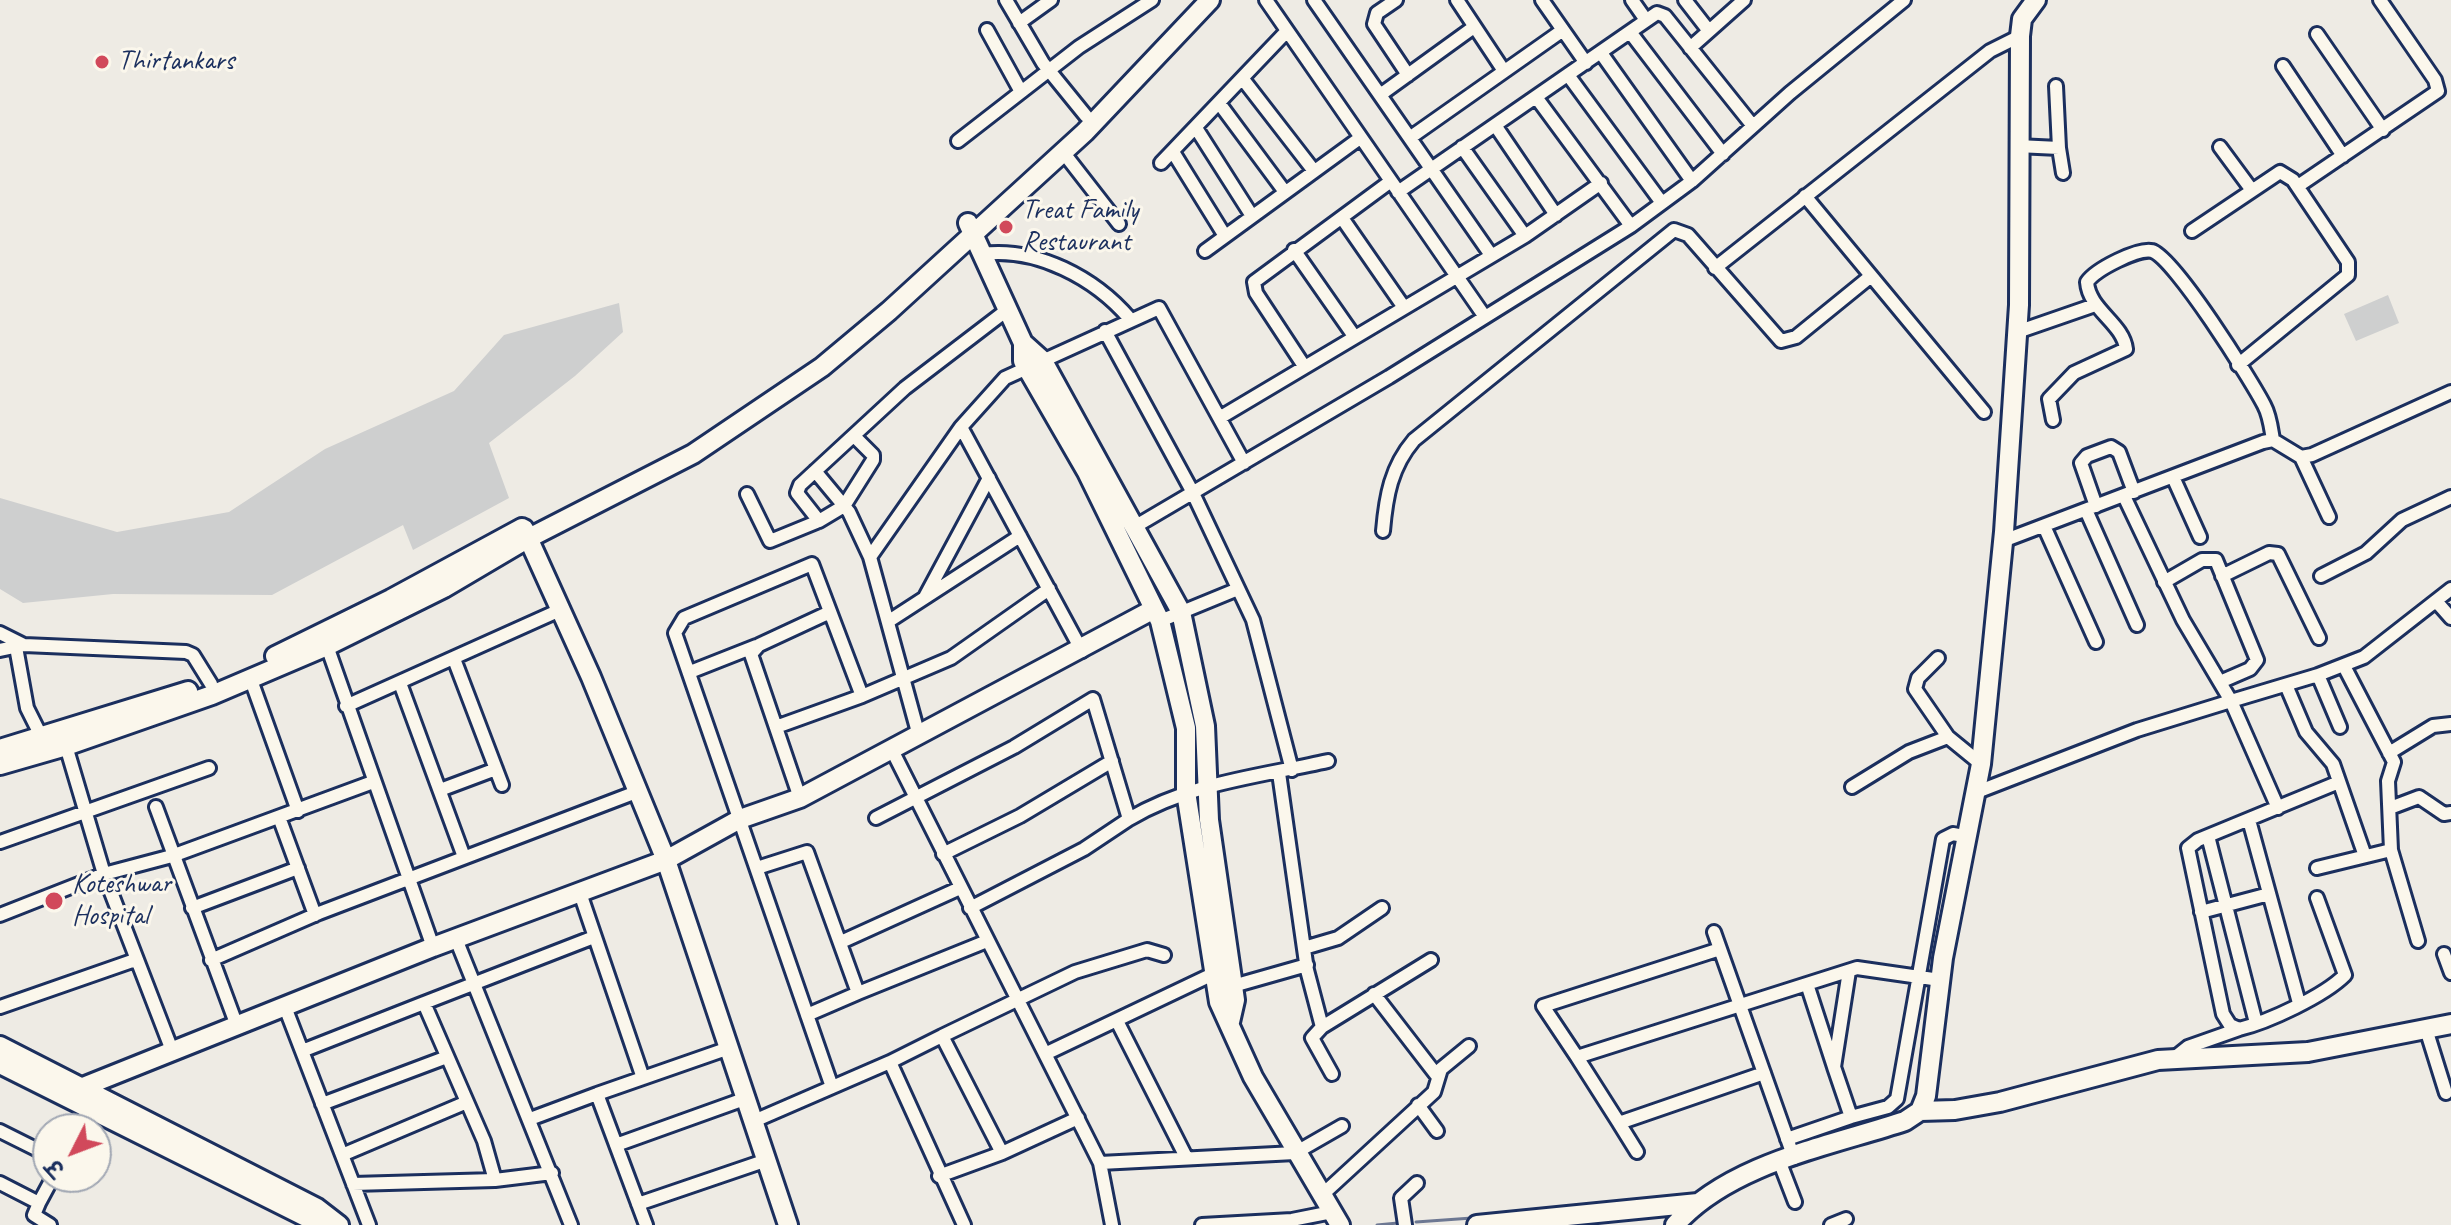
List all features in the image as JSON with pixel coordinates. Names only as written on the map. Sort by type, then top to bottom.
[{"type":"street","points":[[1006,0],[1049,70],[1086,116]]},
{"type":"street","points":[[1019,23],[1051,0]]},
{"type":"street","points":[[958,141],[1020,90],[1152,0]]},
{"type":"street","points":[[0,749],[211,684],[251,668],[693,454],[822,367],[1086,116],[1195,0]]},
{"type":"street","points":[[970,228],[1063,152],[1210,0]]},
{"type":"street","points":[[1266,0],[1485,317]]},
{"type":"street","points":[[1314,0],[1491,255]]},
{"type":"street","points":[[1396,0],[1377,13],[1374,24],[1408,75]]},
{"type":"street","points":[[1457,0],[1504,71]]},
{"type":"street","points":[[1542,0],[1586,63]]},
{"type":"street","points":[[1632,0],[1646,20]]},
{"type":"street","points":[[1685,0],[1709,31]]},
{"type":"street","points":[[1690,48],[1744,0]]},
{"type":"street","points":[[1136,526],[1631,226],[1692,181],[1904,0]]},
{"type":"street","points":[[2298,186],[2432,98],[2438,87],[2380,0]]},
{"type":"street","points":[[1920,1111],[1926,1096],[1940,980],[1977,792],[2003,541],[2017,332],[2020,36],[2028,2]]},
{"type":"street","points":[[1304,366],[1253,287],[1256,279],[1342,218],[1432,168],[1646,20],[1661,13],[1753,126]]},
{"type":"street","points":[[1380,95],[1474,27]]},
{"type":"street","points":[[987,30],[1020,90]]},
{"type":"street","points":[[1411,137],[1563,30]]},
{"type":"street","points":[[1161,163],[1287,31]]},
{"type":"street","points":[[1630,32],[1723,154]]},
{"type":"street","points":[[2317,34],[2383,130]]},
{"type":"street","points":[[1715,268],[1990,51],[2020,36]]},
{"type":"street","points":[[1601,53],[1692,181]]},
{"type":"street","points":[[2283,66],[2343,156]]},
{"type":"street","points":[[1568,75],[1662,203]]},
{"type":"street","points":[[1242,78],[1314,171]]},
{"type":"street","points":[[2056,86],[2063,173]]},
{"type":"street","points":[[1536,97],[1631,226]]},
{"type":"street","points":[[1219,103],[1285,192]]},
{"type":"street","points":[[1495,125],[1556,215]]},
{"type":"street","points":[[1196,128],[1252,216]]},
{"type":"street","points":[[1205,251],[1360,138]]},
{"type":"street","points":[[2017,146],[2059,148]]},
{"type":"street","points":[[1462,147],[1525,236]]},
{"type":"street","points":[[2220,147],[2251,189]]},
{"type":"street","points":[[1063,152],[1119,224]]},
{"type":"street","points":[[1173,152],[1225,236]]},
{"type":"street","points":[[2192,231],[2251,189],[2280,172],[2287,173],[2348,262],[2350,270],[2238,365]]},
{"type":"street","points":[[1221,417],[1525,236],[1601,183]]},
{"type":"street","points":[[1805,196],[1984,412]]},
{"type":"street","points":[[1342,218],[1403,306]]},
{"type":"street","points":[[970,228],[1023,343],[1023,361],[1035,365],[1136,526],[1181,612],[1205,726],[1207,787],[1233,986],[1230,1022]]},
{"type":"street","points":[[1383,531],[1391,476],[1400,456],[1414,440],[1674,230],[1688,235],[1781,341],[1796,337],[1871,276]]},
{"type":"street","points":[[1294,250],[1354,336]]},
{"type":"street","points":[[2053,420],[2049,399],[2064,381],[2126,349],[2120,335],[2095,305],[2087,288],[2092,274],[2143,251],[2152,251],[2178,272],[2266,409],[2273,440],[2301,457],[2329,517]]},
{"type":"street","points":[[982,254],[1008,252],[1032,257],[1084,279],[1104,291],[1130,319]]},
{"type":"street","points":[[2017,332],[2095,305]]},
{"type":"street","points":[[870,557],[961,427],[1005,378],[1152,309],[1164,311],[1244,463]]},
{"type":"street","points":[[819,521],[797,493],[815,471],[905,388],[1007,310]]},
{"type":"street","points":[[1105,331],[1192,491],[1253,620],[1285,772],[1304,948],[1322,1027]]},
{"type":"street","points":[[1035,365],[1157,615],[1186,728],[1186,792],[1219,1002],[1253,1077],[1336,1219],[1202,1225]]},
{"type":"street","points":[[2301,457],[2322,451],[2451,392]]},
{"type":"street","points":[[961,427],[1082,651]]},
{"type":"street","points":[[747,494],[770,541],[819,521],[844,506],[873,460],[873,455],[854,436]]},
{"type":"street","points":[[2003,541],[2273,440]]},
{"type":"street","points":[[2137,625],[2091,508],[2081,468],[2083,459],[2116,449],[2129,494],[2164,582],[2231,701],[2278,808]]},
{"type":"street","points":[[815,471],[844,506],[870,557],[919,736]]},
{"type":"street","points":[[2173,477],[2200,537]]},
{"type":"street","points":[[923,600],[989,478]]},
{"type":"street","points":[[2321,576],[2357,559],[2402,520],[2451,497]]},
{"type":"street","points":[[2044,526],[2096,642]]},
{"type":"street","points":[[526,533],[666,860],[788,1225]]},
{"type":"street","points":[[0,765],[66,746],[251,680],[444,588],[526,533]]},
{"type":"street","points":[[889,621],[1020,536]]},
{"type":"street","points":[[2222,576],[2269,553],[2278,554],[2319,638]]},
{"type":"street","points":[[2164,582],[2208,558],[2216,560],[2257,660],[2250,669],[2220,682]]},
{"type":"street","points":[[832,1087],[675,633],[684,618],[812,564],[862,696]]},
{"type":"street","points":[[776,727],[862,696],[903,677],[924,672],[951,658],[1049,589]]},
{"type":"street","points":[[83,1087],[433,947],[666,860],[740,819],[800,798],[1157,615],[1181,612],[1238,589]]},
{"type":"street","points":[[1977,792],[2137,730],[2344,666],[2364,657],[2451,589]]},
{"type":"street","points":[[2436,601],[2451,618]]},
{"type":"street","points":[[346,706],[560,610]]},
{"type":"street","points":[[690,672],[830,612]]},
{"type":"street","points":[[0,633],[20,646]]},
{"type":"street","points":[[759,645],[751,654],[800,798]]},
{"type":"street","points":[[0,650],[20,646],[186,652],[193,655],[211,684]]},
{"type":"street","points":[[20,646],[27,708],[42,738]]},
{"type":"street","points":[[327,646],[433,947]]},
{"type":"street","points":[[1938,658],[1918,678],[1915,689],[1948,737],[1981,764]]},
{"type":"street","points":[[454,659],[502,785]]},
{"type":"street","points":[[2344,666],[2395,766],[2388,781],[2391,850],[2418,941]]},
{"type":"street","points":[[2318,675],[2340,727]]},
{"type":"street","points":[[251,680],[298,811]]},
{"type":"street","points":[[400,683],[464,857]]},
{"type":"street","points":[[2286,685],[2306,732],[2330,758],[2365,856]]},
{"type":"street","points":[[876,818],[1014,747],[1093,699],[1129,819]]},
{"type":"street","points":[[2389,753],[2433,726],[2451,724]]},
{"type":"street","points":[[1852,787],[1909,752],[1948,737]]},
{"type":"street","points":[[66,746],[104,874],[173,1053]]},
{"type":"street","points":[[892,750],[1100,1163],[1112,1225]]},
{"type":"street","points":[[943,854],[1020,816],[1112,761]]},
{"type":"street","points":[[970,908],[1084,849],[1157,802],[1186,792],[1328,761]]},
{"type":"street","points":[[0,842],[209,768]]},
{"type":"street","points":[[440,790],[496,769]]},
{"type":"street","points":[[0,915],[104,874],[172,856],[373,782]]},
{"type":"street","points":[[2239,1029],[2226,1020],[2188,848],[2208,836],[2339,782]]},
{"type":"street","points":[[211,960],[315,915],[639,791]]},
{"type":"street","points":[[2390,808],[2419,797],[2444,814],[2451,813]]},
{"type":"street","points":[[156,807],[237,1026]]},
{"type":"street","points":[[279,817],[315,915]]},
{"type":"street","points":[[2249,820],[2299,1003]]},
{"type":"street","points":[[1787,1139],[1888,1107],[1897,1099],[1943,839],[1953,834],[1969,837]]},
{"type":"street","points":[[2208,836],[2256,1023]]},
{"type":"street","points":[[2317,868],[2391,850]]},
{"type":"street","points":[[757,868],[807,852],[858,993]]},
{"type":"street","points":[[192,908],[298,868]]},
{"type":"street","points":[[841,942],[960,888]]},
{"type":"street","points":[[580,893],[643,1078]]},
{"type":"street","points":[[2201,912],[2269,894]]},
{"type":"street","points":[[2173,1059],[2188,1047],[2256,1023],[2299,1003],[2345,975],[2317,898]]},
{"type":"street","points":[[1304,948],[1338,938],[1382,908]]},
{"type":"street","points":[[1714,932],[1787,1139],[1787,1160],[1795,1202]]},
{"type":"street","points":[[302,1051],[594,937]]},
{"type":"street","points":[[456,939],[571,1225]]},
{"type":"street","points":[[807,1015],[987,941]]},
{"type":"street","points":[[1637,1152],[1543,1006],[1720,949]]},
{"type":"street","points":[[754,1121],[890,1062],[1075,972],[1147,950],[1164,955]]},
{"type":"street","points":[[2444,954],[2451,973]]},
{"type":"street","points":[[0,1007],[135,960]]},
{"type":"street","points":[[1332,1074],[1312,1038],[1322,1027],[1431,960]]},
{"type":"street","points":[[1233,986],[1307,965]]},
{"type":"street","points":[[2214,973],[2241,965]]},
{"type":"street","points":[[1577,1057],[1857,968],[1940,980]]},
{"type":"street","points":[[1834,1067],[1849,971]]},
{"type":"street","points":[[1045,1054],[1213,974]]},
{"type":"street","points":[[1807,984],[1851,1117]]},
{"type":"street","points":[[1374,994],[1438,1077]]},
{"type":"street","points":[[424,1003],[467,1102],[495,1180]]},
{"type":"street","points":[[285,1007],[369,1225]]},
{"type":"street","points":[[1117,1021],[1186,1157]]},
{"type":"street","points":[[1477,1225],[1689,1217],[1742,1178],[1905,1121],[1920,1111],[1955,1110],[2000,1102],[2130,1065],[2173,1059],[2281,1055],[2451,1024]]},
{"type":"street","points":[[2426,1029],[2446,1093]]},
{"type":"street","points":[[942,1036],[1002,1153]]},
{"type":"street","points":[[0,1046],[317,1208],[339,1225]]},
{"type":"street","points":[[1322,1195],[1437,1088],[1441,1069],[1469,1046]]},
{"type":"street","points":[[530,1119],[729,1048]]},
{"type":"street","points":[[322,1104],[447,1057]]},
{"type":"street","points":[[890,1062],[939,1176],[964,1225]]},
{"type":"street","points":[[0,1064],[322,1225]]},
{"type":"street","points":[[1619,1123],[1764,1073]]},
{"type":"street","points":[[597,1094],[646,1225]]},
{"type":"street","points":[[616,1145],[747,1098]]},
{"type":"street","points":[[342,1155],[467,1102]]},
{"type":"street","points":[[1418,1105],[1437,1131]]},
{"type":"street","points":[[86,1113],[89,1108]]},
{"type":"street","points":[[939,1176],[1002,1153],[1078,1118]]},
{"type":"street","points":[[1100,1163],[1295,1153],[1342,1126]]},
{"type":"street","points":[[0,1131],[32,1147]]},
{"type":"street","points":[[638,1204],[767,1160]]},
{"type":"street","points":[[353,1184],[495,1180],[552,1173]]},
{"type":"street","points":[[0,1183],[39,1203]]},
{"type":"street","points":[[1405,1225],[1401,1198],[1417,1183]]},
{"type":"street","points":[[44,1193],[34,1215],[50,1225]]},
{"type":"street","points":[[1831,1225],[1846,1219]]},
{"type":"shaded area","points":[[2388,295],[2399,323],[2356,341],[2344,314]]},
{"type":"shaded area","points":[[619,303],[623,332],[575,376],[489,443],[509,498],[413,550],[403,525],[272,595],[113,594],[23,603],[0,589],[0,498],[117,532],[229,512],[325,449],[454,391],[504,335]]},
{"type":"waterway","points":[[1416,1222],[1472,1218]]},
{"type":"waterway","points":[[1377,1225],[1398,1223]]},
{"type":"place","name":"Thirtankars","points":[[102,62]]},
{"type":"place","name":"Treat Family Restaurant","points":[[1006,227]]},
{"type":"place","name":"Koteshwar Hospital","points":[[54,901]]}]
